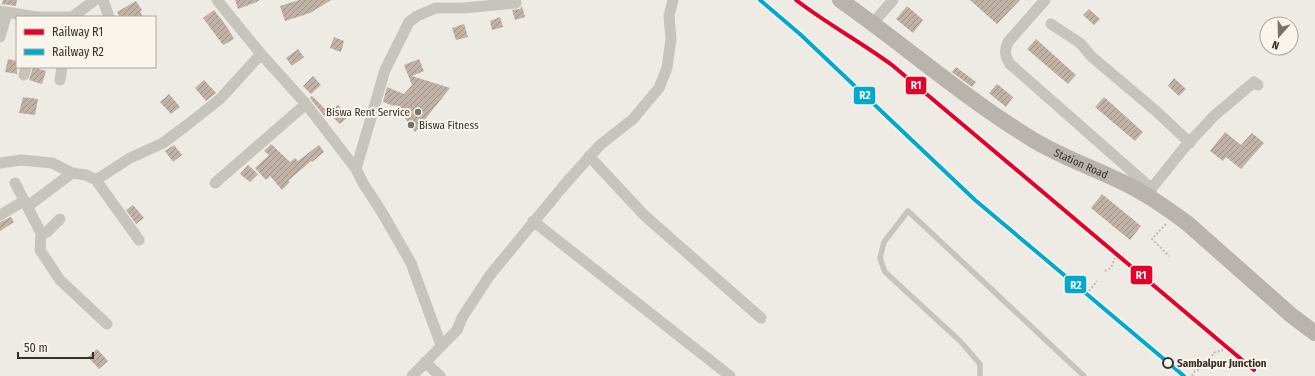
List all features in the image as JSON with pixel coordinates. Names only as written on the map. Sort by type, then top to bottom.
[{"type":"street","points":[[73,16],[95,0]]},
{"type":"street","points":[[103,0],[109,16]]},
{"type":"street","points":[[218,0],[261,54],[306,104],[356,169],[411,264],[442,345]]},
{"type":"street","points":[[412,376],[457,330],[463,316],[490,275],[533,221],[589,156],[600,145],[633,119],[659,88],[666,68],[671,39],[669,16],[673,0]]},
{"type":"street","name":"Station Road","points":[[840,0],[873,23],[982,106],[1027,137],[1072,160],[1119,181],[1150,192],[1174,214],[1187,222],[1291,315],[1315,333]]},
{"type":"street","points":[[873,23],[893,0]]},
{"type":"street","points":[[1046,0],[1008,42],[1004,50],[1006,57],[1010,64],[1150,192],[1214,116],[1254,82],[1258,85]]},
{"type":"street","points":[[356,169],[385,70],[409,22],[437,4],[464,8],[516,3]]},
{"type":"street","points":[[0,37],[3,12],[30,16]]},
{"type":"street","points":[[1051,24],[1080,43],[1092,57],[1156,111],[1169,125],[1190,143]]},
{"type":"street","points":[[96,180],[130,158],[163,142],[187,125],[220,99],[261,54]]},
{"type":"street","points":[[60,80],[62,68]]},
{"type":"street","points":[[215,183],[306,104]]},
{"type":"street","points":[[589,156],[644,215],[762,318]]},
{"type":"street","points":[[0,163],[21,160],[52,163],[72,173],[86,175],[96,180],[139,240]]},
{"type":"street","points":[[0,215],[26,203],[72,173]]},
{"type":"street","points":[[15,183],[41,233],[40,250],[60,280],[107,324]]},
{"type":"street","points":[[41,233],[47,232],[60,219]]},
{"type":"street","points":[[533,221],[730,376]]},
{"type":"street","points":[[425,362],[440,376]]},
{"type":"lane","points":[[980,376],[980,364],[960,341],[885,272],[880,258],[884,242],[908,211],[1084,376]]},
{"type":"path","points":[[1169,256],[1152,239],[1174,214]]},
{"type":"path","points":[[1105,270],[1111,268],[1115,258]]},
{"type":"path","points":[[1089,291],[1097,281]]},
{"type":"path","points":[[1211,360],[1213,353],[1223,350]]},
{"type":"path","points":[[1192,376],[1195,372],[1201,369]]},
{"type":"building","points":[[3,0],[17,0],[16,6],[2,4]]},
{"type":"building","points":[[235,0],[259,0],[259,1],[238,9]]},
{"type":"building","points":[[299,0],[331,0],[310,13],[285,21],[280,6]]},
{"type":"building","points":[[970,0],[1020,0],[997,24]]},
{"type":"building","points":[[136,1],[142,10],[140,11],[142,16],[119,16],[117,12]]},
{"type":"building","points":[[522,6],[525,17],[515,20],[512,10],[520,9]]},
{"type":"building","points":[[907,6],[923,20],[913,33],[896,19]]},
{"type":"building","points":[[1089,9],[1100,19],[1094,25],[1083,15]]},
{"type":"building","points":[[214,10],[234,39],[223,45],[203,18]]},
{"type":"building","points":[[500,17],[503,27],[492,30],[490,21]]},
{"type":"building","points":[[464,24],[468,37],[456,40],[452,28]]},
{"type":"building","points":[[334,37],[344,41],[341,52],[330,48]]},
{"type":"building","points":[[1036,39],[1076,75],[1068,84],[1027,49]]},
{"type":"building","points":[[298,49],[304,57],[292,66],[286,58]]},
{"type":"building","points":[[8,59],[16,61],[17,74],[5,72]]},
{"type":"building","points":[[419,59],[424,71],[412,76],[450,88],[415,132],[403,115],[400,106],[383,102],[387,87],[404,94],[412,85],[404,65]]},
{"type":"building","points":[[956,67],[976,82],[972,87],[952,72]]},
{"type":"building","points":[[33,68],[46,71],[42,84],[29,80]]},
{"type":"building","points":[[313,76],[321,85],[311,94],[303,86]]},
{"type":"building","points":[[1174,78],[1186,89],[1179,96],[1168,86]]},
{"type":"building","points":[[204,80],[216,93],[206,101],[195,88]]},
{"type":"building","points":[[997,84],[1013,97],[1006,107],[989,93]]},
{"type":"building","points":[[169,94],[180,107],[171,114],[160,102]]},
{"type":"building","points":[[312,96],[329,113],[325,117],[310,98]]},
{"type":"building","points":[[23,97],[38,99],[35,115],[19,113]]},
{"type":"building","points":[[1104,97],[1143,132],[1135,141],[1095,107]]},
{"type":"building","points":[[338,105],[349,116],[340,124],[329,114]]},
{"type":"building","points":[[1225,132],[1241,145],[1252,133],[1264,143],[1241,169],[1226,157],[1223,161],[1210,151]]},
{"type":"building","points":[[271,144],[290,162],[295,158],[298,161],[319,145],[324,152],[288,181],[290,182],[282,190],[270,176],[266,180],[255,168],[269,155],[264,151]]},
{"type":"building","points":[[174,145],[182,155],[173,162],[165,151]]},
{"type":"building","points":[[248,165],[258,174],[250,182],[240,174]]},
{"type":"building","points":[[1102,194],[1141,226],[1130,240],[1091,208]]},
{"type":"building","points":[[133,205],[144,218],[136,224],[126,210]]},
{"type":"building","points":[[11,217],[14,222],[0,231],[0,222]]},
{"type":"building","points":[[97,349],[108,361],[99,369],[88,357]]},
{"type":"rail line","name":"R2","points":[[760,0],[801,35],[975,200],[1184,376]]},
{"type":"rail line","name":"R1","points":[[796,0],[892,65],[1254,370]]},
{"type":"place","name":"Biswa Rent Service","points":[[418,112]]},
{"type":"place","name":"Biswa Fitness","points":[[411,125]]},
{"type":"place","name":"Sambalpur Junction","points":[[1168,363]]}]
